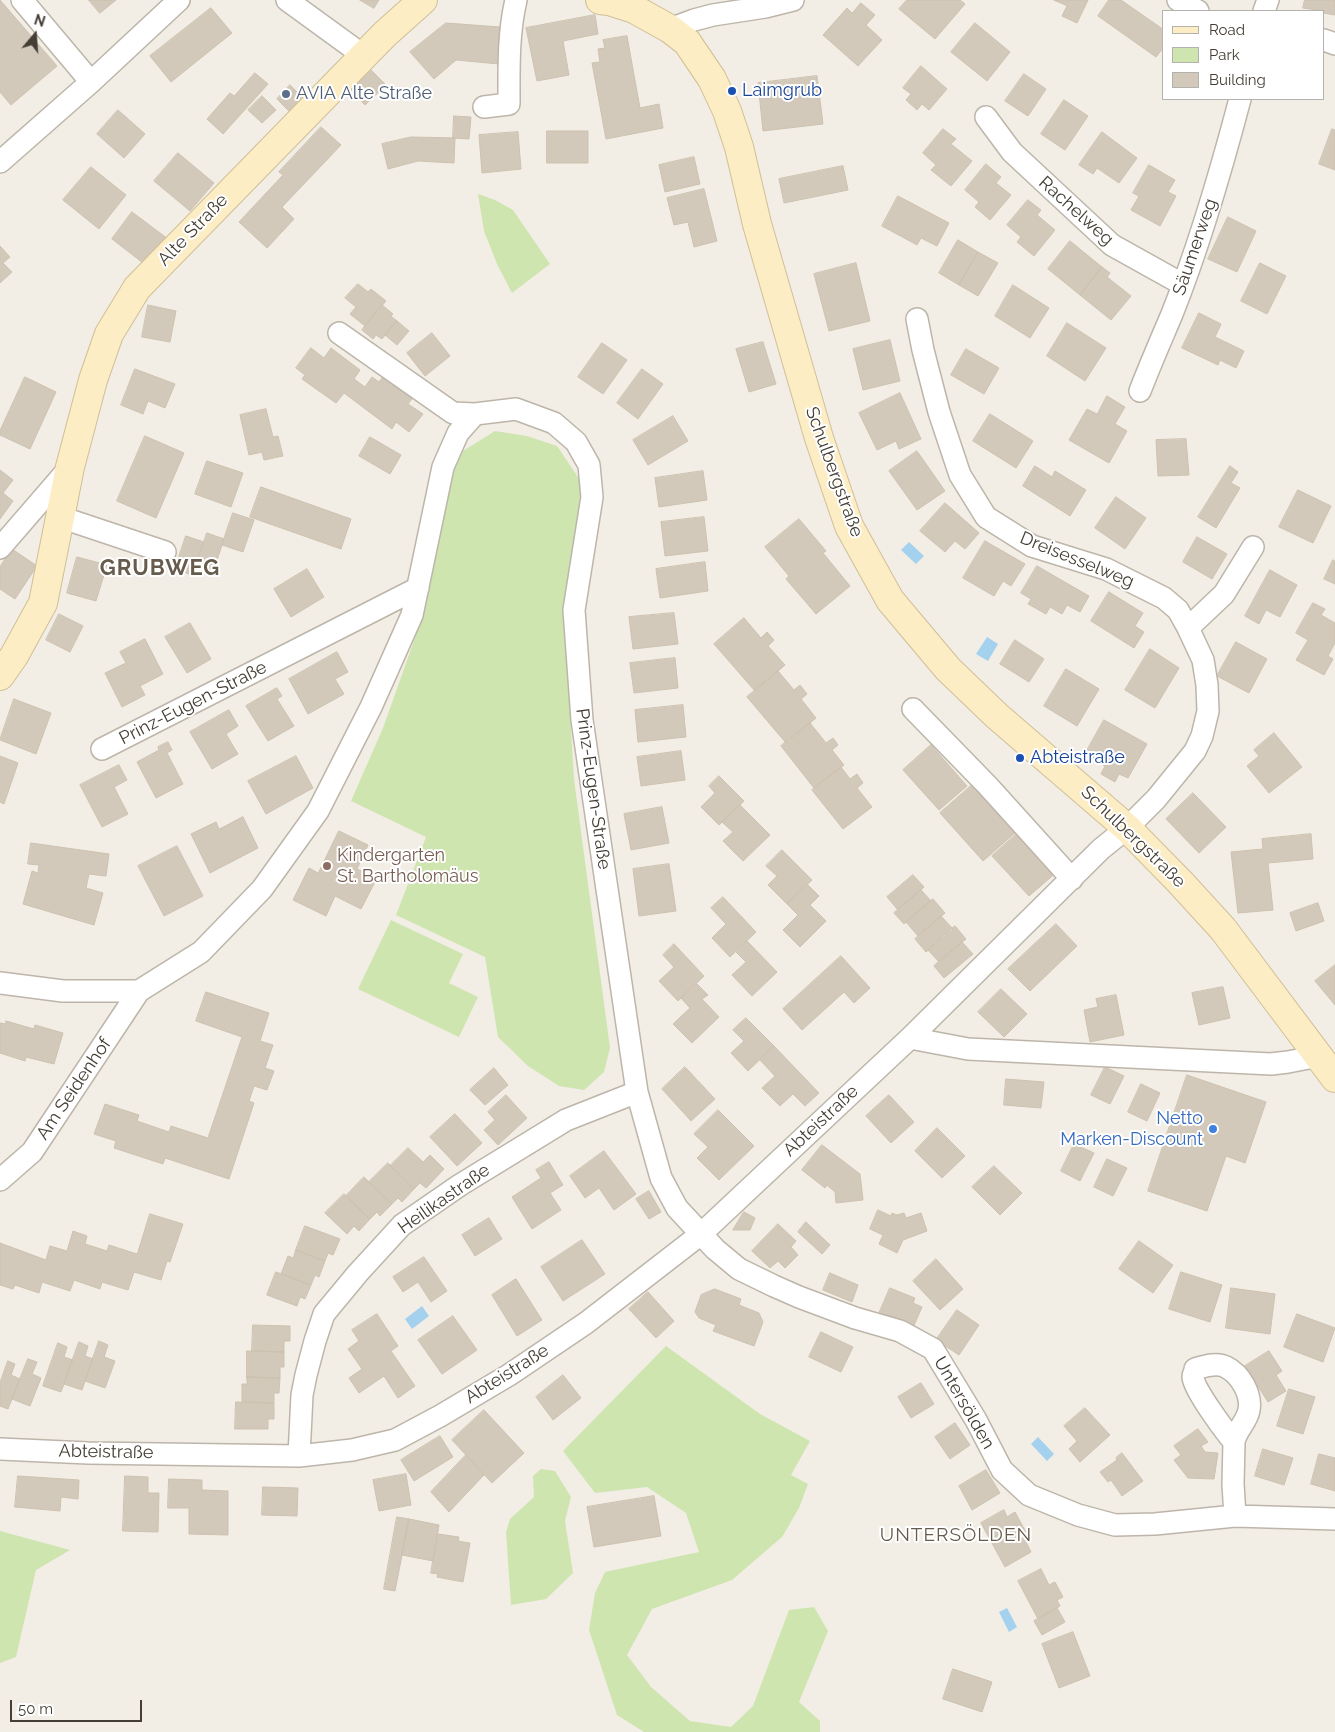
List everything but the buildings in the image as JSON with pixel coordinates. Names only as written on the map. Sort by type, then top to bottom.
[{"type":"street","points":[[22,0],[91,82]]},
{"type":"street","points":[[0,162],[91,82],[179,0]]},
{"type":"street","points":[[287,0],[364,56]]},
{"type":"street","name":"Alte Straße","points":[[0,676],[14,656],[43,603],[70,467],[93,380],[108,334],[137,288],[364,56],[423,0]]},
{"type":"street","points":[[484,108],[509,104],[509,54],[516,0]]},
{"type":"street","name":"Schulbergstraße","points":[[600,0],[634,9],[670,29],[687,42],[712,79],[727,111],[739,147],[757,224],[819,438],[849,526],[890,600],[948,669],[997,716],[1127,828],[1180,882],[1223,929],[1327,1067]]},
{"type":"street","points":[[670,29],[713,15],[765,7],[793,0]]},
{"type":"street","points":[[1178,0],[1196,10]]},
{"type":"street","name":"Säumerweg","points":[[1140,392],[1182,284],[1225,156],[1240,100]]},
{"type":"street","name":"Rachelweg","points":[[986,117],[1012,152],[1112,245],[1182,284]]},
{"type":"street","name":"Dreisesselweg","points":[[917,318],[939,412],[960,475],[986,517],[1032,546],[1106,569],[1164,598],[1178,610],[1203,660],[1208,685],[1208,711],[1202,736],[1195,751],[1156,799],[1127,828]]},
{"type":"street","name":"Prinz-Eugen-Straße","points":[[339,333],[453,413],[475,414],[516,408],[554,422],[576,442],[589,465],[592,497],[574,610],[582,720],[637,1092],[661,1178],[677,1208],[701,1234]]},
{"type":"street","points":[[0,983],[63,991],[139,991],[201,952],[262,889],[318,811],[375,698],[412,615],[443,466],[458,434],[475,414]]},
{"type":"street","points":[[0,548],[70,467]]},
{"type":"street","points":[[60,517],[165,552]]},
{"type":"street","points":[[1188,628],[1224,594],[1253,547]]},
{"type":"street","name":"Prinz-Eugen-Straße","points":[[102,749],[418,588]]},
{"type":"street","points":[[913,709],[988,786],[1072,879]]},
{"type":"street","name":"Abteistraße","points":[[0,1449],[88,1453],[299,1456],[352,1450],[394,1440],[440,1416],[509,1375],[586,1322],[701,1234],[910,1038],[1101,849],[1127,828]]},
{"type":"street","name":"Am Seidenhof","points":[[0,1180],[32,1152],[139,991]]},
{"type":"street","points":[[910,1038],[968,1049],[1271,1064],[1288,1062],[1327,1067]]},
{"type":"street","name":"Heilikastraße","points":[[299,1456],[302,1395],[315,1341],[324,1314],[402,1225],[460,1185],[566,1120],[637,1092]]},
{"type":"street","name":"Untersölden","points":[[701,1234],[715,1249],[739,1269],[774,1286],[855,1318],[900,1331],[933,1349],[976,1420],[1002,1470],[1029,1495],[1078,1515],[1114,1525],[1155,1524],[1235,1516],[1335,1519]]},
{"type":"street","points":[[1234,1442],[1233,1484],[1235,1516]]},
{"type":"green space","points":[[478,194],[495,200],[513,210],[550,264],[512,293],[497,264],[484,231]]},
{"type":"green space","points":[[495,431],[527,436],[557,446],[578,477],[584,502],[564,613],[574,779],[610,1048],[604,1072],[584,1090],[559,1086],[528,1066],[498,1037],[485,957],[396,915],[426,837],[351,801],[383,728],[421,621],[449,482],[463,451]]},
{"type":"green space","points":[[391,920],[463,954],[449,983],[478,997],[459,1037],[358,989]]},
{"type":"green space","points":[[666,1346],[760,1414],[810,1441],[791,1475],[808,1484],[799,1508],[782,1537],[732,1580],[652,1609],[627,1655],[651,1687],[690,1721],[731,1727],[753,1706],[789,1610],[814,1607],[828,1631],[799,1702],[820,1721],[820,1732],[644,1732],[617,1715],[589,1630],[595,1593],[605,1572],[699,1552],[686,1513],[647,1487],[595,1493],[563,1451]]},
{"type":"green space","points":[[541,1469],[555,1471],[571,1497],[565,1521],[573,1573],[546,1599],[511,1605],[506,1532],[510,1519],[534,1497],[533,1476]]},
{"type":"green space","points":[[0,1531],[70,1550],[36,1570],[16,1657],[0,1663]]},
{"type":"water","points":[[909,542],[924,556],[916,564],[901,550]]},
{"type":"water","points":[[987,637],[998,644],[988,661],[976,654]]},
{"type":"water","points":[[422,1306],[429,1316],[412,1329],[405,1319]]},
{"type":"water","points":[[1038,1437],[1054,1454],[1047,1461],[1031,1444]]},
{"type":"water","points":[[1007,1608],[1017,1627],[1009,1632],[999,1612]]},
{"type":"place","name":"Laimgrub","points":[[732,91]]},
{"type":"place","name":"AVIA Alte Straße","points":[[286,94]]},
{"type":"place","name":"Abteistraße","points":[[1020,758]]},
{"type":"place","name":"Kindergarten St. Bartholomäus","points":[[327,866]]},
{"type":"place","name":"Netto Marken-Discount","points":[[1213,1129]]},
{"type":"district","name":"GRUBWEG","points":[[160,568]]},
{"type":"district","name":"UNTERSÖLDEN","points":[[956,1535]]}]
